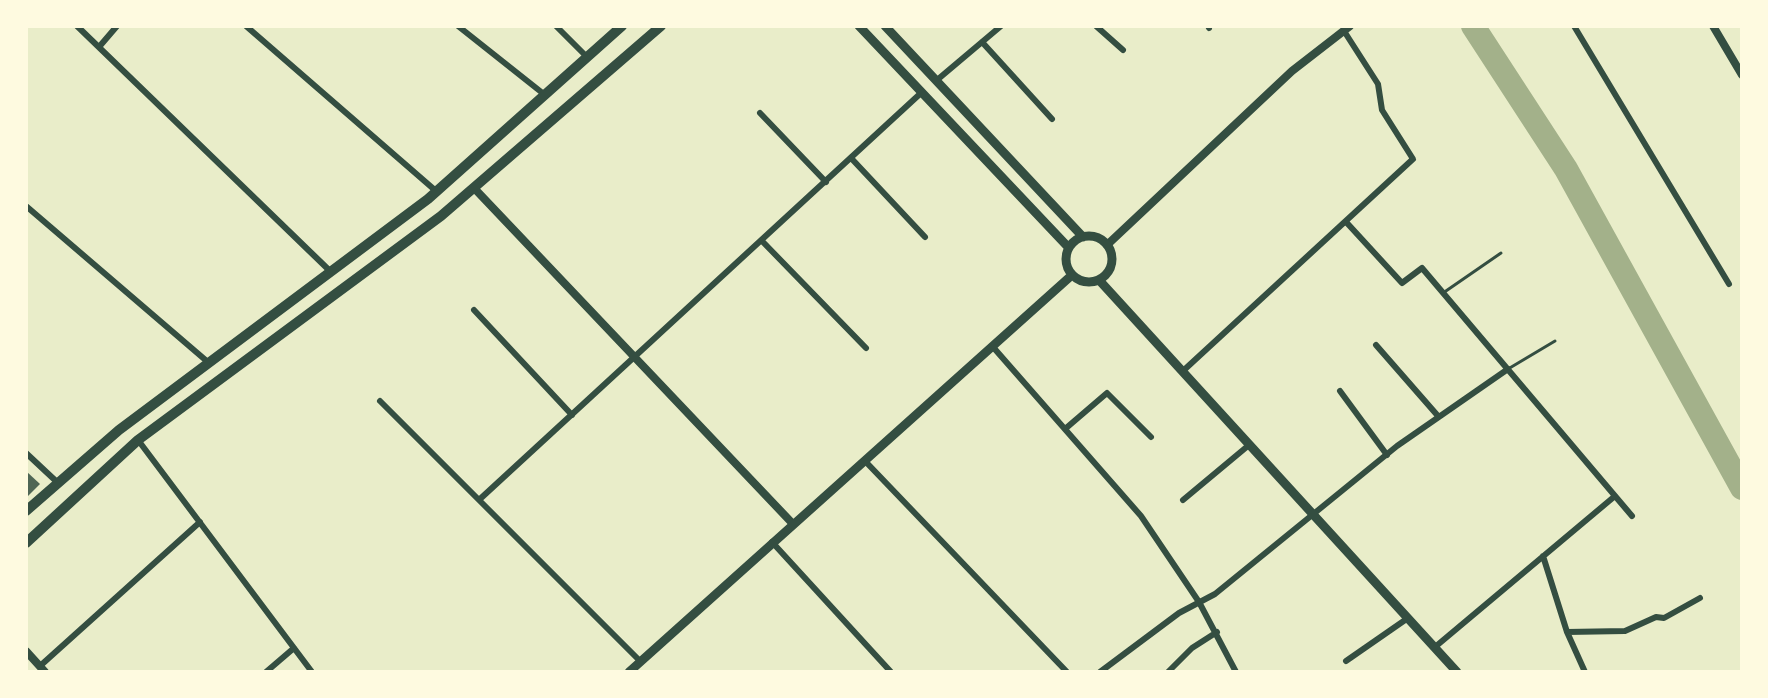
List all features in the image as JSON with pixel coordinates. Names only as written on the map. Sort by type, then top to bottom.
[{"type":"main road","points":[[26,511],[57,482],[209,363],[432,195],[622,26]]},
{"type":"main road","points":[[26,543],[138,440],[441,216],[661,26]]},
{"type":"main road","points":[[859,26],[1069,248]]},
{"type":"main road","points":[[885,26],[1083,237]]},
{"type":"main road","points":[[432,195],[426,213],[441,216]]},
{"type":"main road","points":[[1092,236],[1107,245],[1110,268],[1099,280],[1085,282],[1072,275],[1067,267],[1069,248],[1083,237],[1092,236]]},
{"type":"main road","points":[[629,672],[1072,275]]},
{"type":"main road","points":[[1099,280],[1457,672]]},
{"type":"street","points":[[77,26],[330,271]]},
{"type":"street","points":[[99,47],[117,26]]},
{"type":"street","points":[[246,26],[432,195]]},
{"type":"street","points":[[458,26],[545,95]]},
{"type":"street","points":[[556,26],[587,57]]},
{"type":"street","points":[[937,80],[1001,26]]},
{"type":"street","points":[[1096,26],[1123,50]]},
{"type":"street","points":[[1574,26],[1729,284]]},
{"type":"street","points":[[1713,26],[1742,75]]},
{"type":"street","points":[[1107,245],[1292,71],[1347,28],[1378,84],[1382,110],[1413,159],[1184,370]]},
{"type":"street","points":[[982,42],[1052,119]]},
{"type":"street","points":[[480,499],[921,93]]},
{"type":"street","points":[[760,113],[826,182]]},
{"type":"street","points":[[851,158],[925,237]]},
{"type":"street","points":[[474,188],[793,524]]},
{"type":"street","points":[[26,206],[209,363]]},
{"type":"street","points":[[1347,223],[1402,283],[1422,268],[1632,516]]},
{"type":"street","points":[[762,241],[866,348]]},
{"type":"street","points":[[474,310],[572,415]]},
{"type":"street","points":[[1376,345],[1438,416]]},
{"type":"street","points":[[993,347],[1141,516],[1217,632],[1233,671]]},
{"type":"street","points":[[1100,672],[1127,650],[1215,594],[1387,455],[1508,369]]},
{"type":"street","points":[[1340,391],[1387,455]]},
{"type":"street","points":[[1065,429],[1107,393],[1151,437]]},
{"type":"street","points":[[380,401],[641,662]]},
{"type":"street","points":[[138,440],[312,672]]},
{"type":"street","points":[[1183,500],[1249,445]]},
{"type":"street","points":[[26,453],[57,482]]},
{"type":"street","points":[[865,461],[1067,672]]},
{"type":"street","points":[[1435,647],[1615,496]]},
{"type":"street","points":[[26,651],[42,669],[200,522]]},
{"type":"street","points":[[772,542],[891,672]]},
{"type":"street","points":[[1543,556],[1567,632],[1585,672]]},
{"type":"street","points":[[1567,632],[1625,631],[1656,617],[1664,618],[1700,598]]},
{"type":"street","points":[[1346,661],[1408,618]]},
{"type":"street","points":[[1168,672],[1192,648],[1217,632]]},
{"type":"street","points":[[266,672],[294,648]]},
{"type":"lane","points":[[1443,293],[1501,253]]},
{"type":"lane","points":[[1508,369],[1555,341]]},
{"type":"building","points":[[26,471],[40,484],[26,498]]},
{"type":"waterway","points":[[1473,26],[1566,169],[1742,488]]}]
